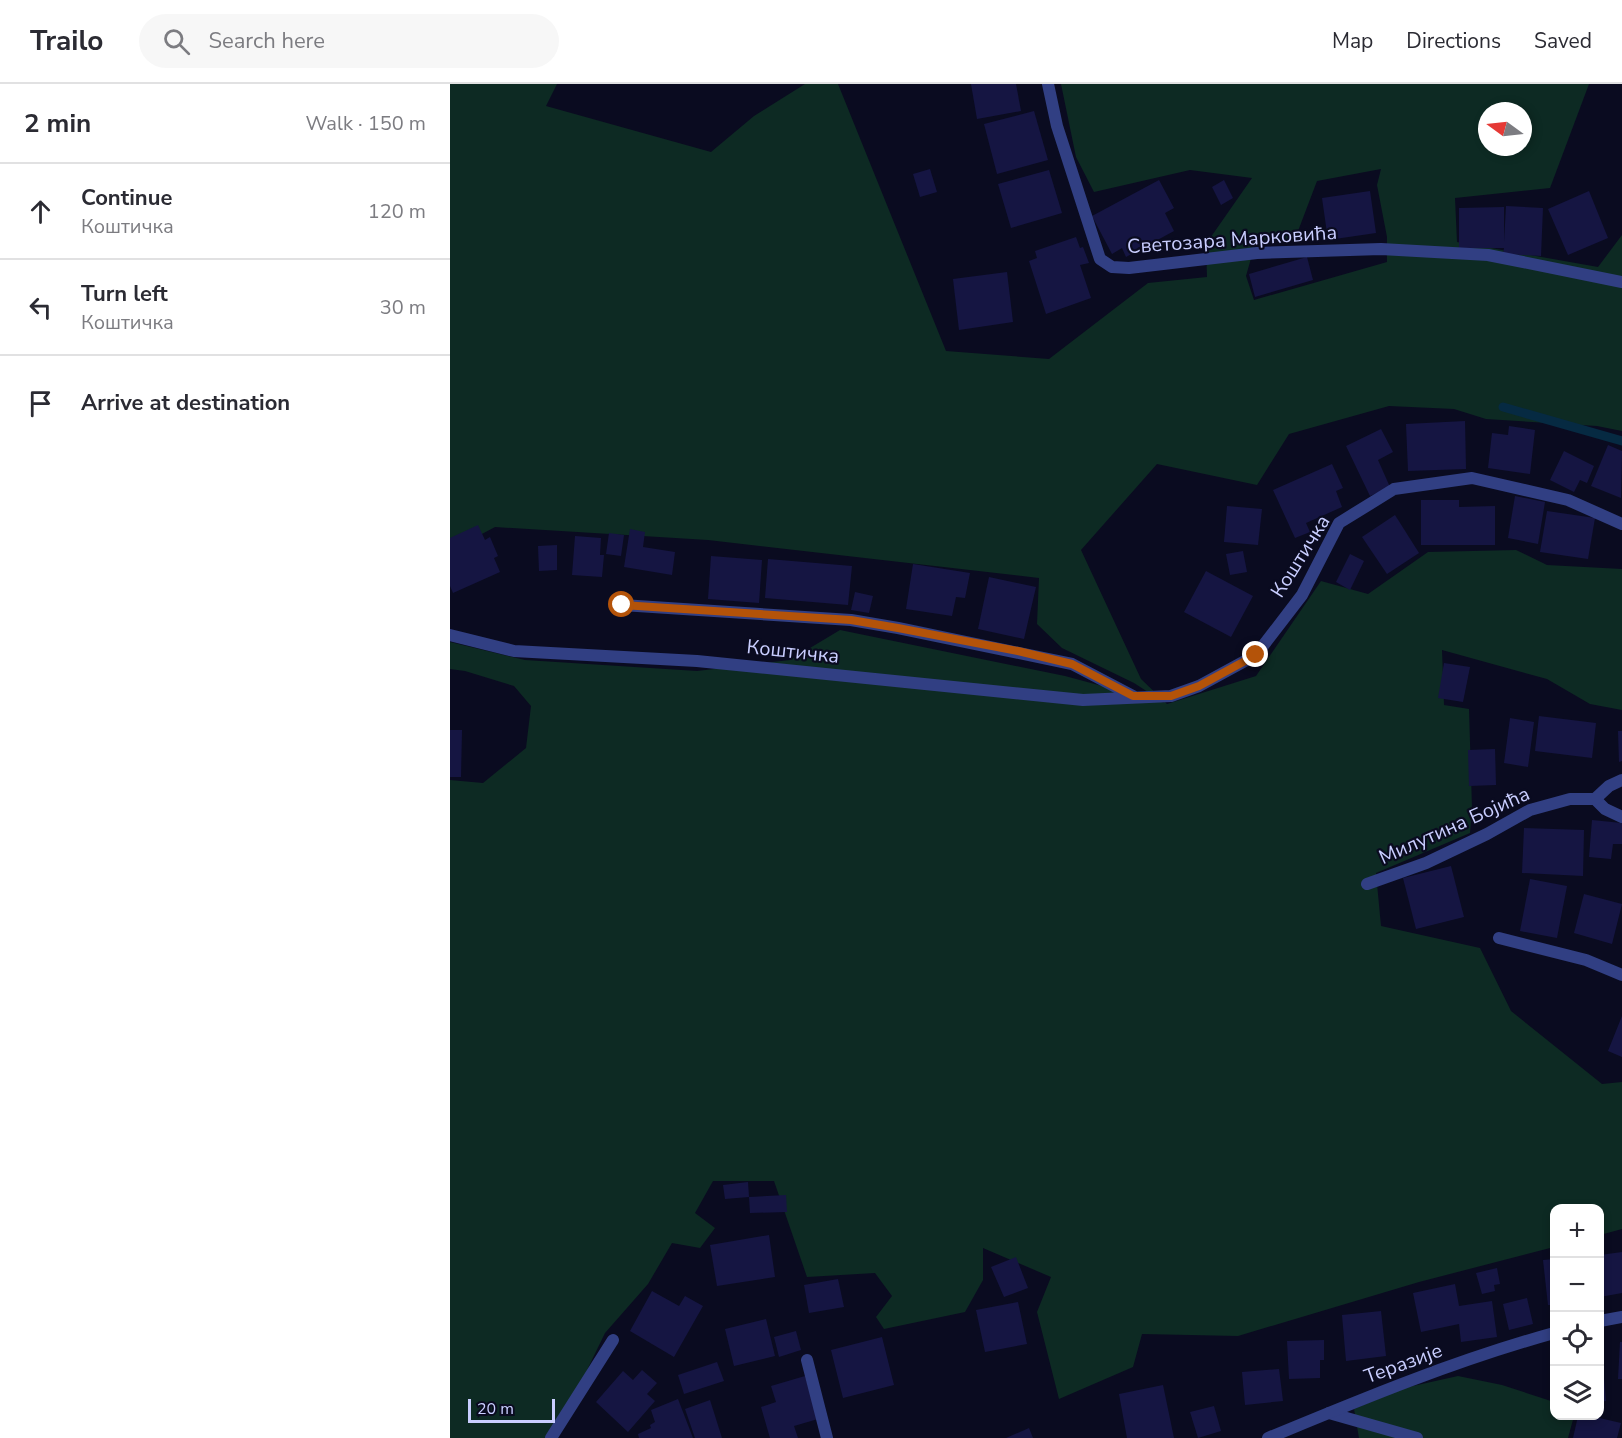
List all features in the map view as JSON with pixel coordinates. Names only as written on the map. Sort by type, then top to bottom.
[{"type":"street","name":"Светозара Марковића","points":[[1048,84],[1057,126],[1100,259],[1112,267],[1257,253],[1381,249],[1488,255],[1622,282]]},
{"type":"street","name":"Коштичка","points":[[450,635],[514,651],[697,661],[1083,700],[1171,696],[1199,686],[1256,655],[1302,596],[1340,523],[1394,489],[1472,478],[1568,500],[1622,524]]},
{"type":"street","name":"Коштичка","points":[[622,605],[840,619],[886,626],[1018,651],[1072,664],[1133,696]]},
{"type":"street","points":[[1622,780],[1609,786],[1595,799],[1605,809],[1622,816]]},
{"type":"street","name":"Милутина Бојића","points":[[1367,884],[1426,863],[1487,834],[1530,810],[1570,799],[1595,799]]},
{"type":"street","points":[[1499,938],[1586,960],[1622,975]]},
{"type":"street","points":[[1604,1320],[1622,1317]]},
{"type":"street","name":"Теразије","points":[[1268,1438],[1386,1389],[1550,1334]]},
{"type":"street","points":[[551,1438],[613,1340]]},
{"type":"street","points":[[807,1360],[827,1438]]},
{"type":"street","points":[[1329,1413],[1417,1438]]},
{"type":"green space","points":[[450,84],[557,84],[546,106],[711,152],[754,116],[805,84],[838,84],[946,351],[1049,359],[1148,283],[1207,277],[1206,244],[1252,178],[1190,170],[1094,192],[1076,157],[1061,84],[1589,84],[1550,188],[1455,198],[1457,242],[1598,267],[1622,235],[1622,431],[1597,426],[1486,419],[1454,409],[1389,406],[1289,434],[1257,485],[1157,464],[1081,550],[1141,679],[1167,704],[1256,676],[1321,581],[1368,594],[1428,552],[1516,550],[1547,565],[1622,569],[1622,710],[1590,704],[1547,679],[1442,650],[1444,705],[1469,709],[1472,808],[1470,833],[1376,873],[1381,926],[1480,948],[1511,1011],[1602,1084],[1622,1082],[1622,1229],[1604,1234],[1604,1204],[1550,1204],[1550,1248],[1419,1282],[1238,1336],[1142,1334],[1133,1367],[1059,1399],[1037,1312],[1051,1277],[983,1248],[983,1280],[965,1312],[884,1329],[876,1317],[892,1296],[875,1273],[807,1277],[774,1181],[713,1181],[695,1213],[715,1228],[700,1248],[672,1243],[648,1284],[605,1333],[554,1438],[450,1438],[450,780],[483,783],[526,748],[531,706],[514,686],[465,671],[450,669],[450,642],[525,660],[697,671],[790,660],[840,630],[1065,676],[1165,703],[1134,683],[1062,648],[1037,624],[1039,578],[708,540],[495,527],[450,551]],"holes":[[[1381,169],[1377,185],[1387,237],[1387,262],[1254,300],[1246,276],[1256,241],[1295,239],[1317,181]]]},
{"type":"green space","points":[[1458,1376],[1502,1385],[1550,1401],[1550,1420],[1573,1420],[1568,1438],[1359,1438],[1354,1409],[1404,1388]]},
{"type":"building","points":[[971,84],[1016,84],[1021,111],[977,119]]},
{"type":"building","points":[[1034,111],[1048,160],[997,174],[984,124]]},
{"type":"building","points":[[930,169],[937,192],[920,197],[913,174]]},
{"type":"building","points":[[1049,170],[1062,213],[1011,228],[998,184]]},
{"type":"building","points":[[1159,180],[1174,208],[1165,213],[1174,231],[1126,257],[1122,248],[1112,254],[1092,216]]},
{"type":"building","points":[[1224,180],[1233,198],[1221,205],[1212,187]]},
{"type":"building","points":[[1370,191],[1376,233],[1328,240],[1322,198]]},
{"type":"building","points":[[1589,191],[1608,238],[1568,255],[1548,209]]},
{"type":"building","points":[[1506,206],[1543,208],[1541,256],[1503,254],[1504,248],[1459,248],[1459,208],[1504,207],[1504,242]]},
{"type":"building","points":[[1076,237],[1089,263],[1080,265],[1091,298],[1046,314],[1029,261],[1037,258],[1035,251]]},
{"type":"building","points":[[1307,257],[1313,280],[1255,297],[1249,274]]},
{"type":"building","points":[[1007,272],[1013,322],[959,330],[953,279]]},
{"type":"building","points":[[1465,421],[1466,469],[1408,471],[1406,424]]},
{"type":"building","points":[[1509,426],[1535,430],[1530,474],[1488,468],[1492,433],[1508,435]]},
{"type":"building","points":[[1381,429],[1393,452],[1378,460],[1390,487],[1370,496],[1346,446]]},
{"type":"building","points":[[1608,445],[1622,451],[1621,498],[1591,486]]},
{"type":"building","points":[[1564,451],[1594,466],[1587,483],[1580,480],[1574,492],[1550,480]]},
{"type":"building","points":[[1332,464],[1343,488],[1336,491],[1342,507],[1306,523],[1310,532],[1295,538],[1273,490]]},
{"type":"building","points":[[1515,496],[1545,502],[1538,544],[1508,538]]},
{"type":"building","points":[[1421,500],[1459,500],[1459,507],[1495,506],[1495,545],[1421,545]]},
{"type":"building","points":[[1227,506],[1262,509],[1258,545],[1224,542]]},
{"type":"building","points":[[1547,511],[1595,518],[1588,559],[1540,552]]},
{"type":"building","points":[[1395,515],[1419,553],[1387,574],[1362,537]]},
{"type":"building","points":[[478,525],[485,540],[490,537],[498,556],[494,558],[500,572],[453,593],[450,586],[450,538]]},
{"type":"building","points":[[630,529],[645,532],[643,547],[675,552],[672,575],[624,567]]},
{"type":"building","points":[[609,533],[624,535],[621,556],[606,554]]},
{"type":"building","points":[[575,536],[601,538],[600,555],[604,555],[602,577],[572,575]]},
{"type":"building","points":[[557,545],[557,570],[539,571],[538,546]]},
{"type":"building","points":[[1243,551],[1247,572],[1230,575],[1226,554]]},
{"type":"building","points":[[1350,554],[1364,561],[1350,590],[1336,582]]},
{"type":"building","points":[[711,556],[762,560],[759,603],[708,599]]},
{"type":"building","points":[[768,559],[852,566],[848,605],[765,598]]},
{"type":"building","points":[[913,564],[970,573],[965,598],[956,597],[952,616],[906,609]]},
{"type":"building","points":[[1206,571],[1253,596],[1231,637],[1184,612]]},
{"type":"building","points":[[989,577],[1036,587],[1024,639],[978,629]]},
{"type":"building","points":[[855,592],[873,596],[869,613],[851,610]]},
{"type":"building","points":[[1444,663],[1470,667],[1463,702],[1438,698]]},
{"type":"building","points":[[1539,716],[1596,723],[1592,758],[1535,751]]},
{"type":"building","points":[[1510,718],[1534,722],[1528,767],[1504,763]]},
{"type":"building","points":[[450,730],[462,730],[461,777],[450,777]]},
{"type":"building","points":[[1618,731],[1622,731],[1622,761],[1619,762]]},
{"type":"building","points":[[1495,749],[1496,785],[1469,786],[1468,750]]},
{"type":"building","points":[[1592,820],[1622,823],[1622,844],[1613,844],[1611,859],[1589,857]]},
{"type":"building","points":[[1524,828],[1584,830],[1583,876],[1522,873]]},
{"type":"building","points":[[1451,866],[1464,917],[1416,929],[1403,878]]},
{"type":"building","points":[[1530,879],[1567,886],[1557,938],[1520,931]]},
{"type":"building","points":[[1584,894],[1622,904],[1612,944],[1574,933]]},
{"type":"building","points":[[1622,1016],[1622,1057],[1608,1051]]},
{"type":"building","points":[[748,1182],[749,1197],[725,1199],[723,1185]]},
{"type":"building","points":[[786,1195],[787,1212],[750,1213],[749,1197]]},
{"type":"building","points":[[769,1235],[775,1277],[717,1286],[710,1245]]},
{"type":"building","points":[[1622,1252],[1622,1293],[1604,1296],[1604,1254]]},
{"type":"building","points":[[1016,1257],[1028,1288],[1004,1297],[991,1267]]},
{"type":"building","points":[[1550,1259],[1550,1305],[1548,1305],[1543,1260]]},
{"type":"building","points":[[1497,1268],[1500,1284],[1494,1285],[1495,1291],[1482,1294],[1476,1273]]},
{"type":"building","points":[[838,1279],[844,1307],[809,1313],[804,1285]]},
{"type":"building","points":[[1455,1284],[1459,1306],[1492,1301],[1497,1337],[1461,1342],[1459,1324],[1421,1332],[1413,1293]]},
{"type":"building","points":[[652,1291],[679,1306],[685,1296],[703,1306],[674,1357],[630,1331]]},
{"type":"building","points":[[1527,1298],[1533,1324],[1509,1330],[1503,1304]]},
{"type":"building","points":[[1018,1302],[1027,1344],[985,1352],[976,1310]]},
{"type":"building","points":[[1381,1311],[1386,1356],[1346,1361],[1342,1315]]},
{"type":"building","points":[[766,1319],[775,1356],[734,1366],[725,1329]]},
{"type":"building","points":[[796,1331],[801,1350],[779,1357],[774,1337]]},
{"type":"building","points":[[882,1337],[894,1385],[843,1398],[831,1350]]},
{"type":"building","points":[[1324,1340],[1324,1360],[1320,1360],[1320,1378],[1289,1379],[1287,1341]]},
{"type":"building","points":[[1620,1342],[1622,1342],[1622,1379],[1618,1379]]},
{"type":"building","points":[[717,1362],[724,1381],[684,1394],[678,1375]]},
{"type":"building","points":[[1279,1369],[1283,1401],[1245,1405],[1242,1372]]},
{"type":"building","points":[[642,1370],[657,1383],[647,1394],[655,1401],[628,1432],[596,1402],[623,1371],[633,1380]]},
{"type":"building","points":[[805,1376],[818,1419],[794,1426],[798,1438],[770,1438],[761,1407],[776,1402],[771,1386]]},
{"type":"building","points":[[1604,1378],[1606,1401],[1604,1401]]},
{"type":"building","points":[[1163,1385],[1174,1438],[1127,1438],[1119,1394]]},
{"type":"building","points":[[678,1399],[693,1438],[639,1438],[638,1434],[651,1428],[650,1425],[655,1422],[651,1410]]},
{"type":"building","points":[[710,1400],[722,1438],[695,1438],[685,1409]]},
{"type":"building","points":[[1214,1406],[1221,1431],[1198,1438],[1190,1412]]},
{"type":"building","points":[[1604,1419],[1621,1423],[1617,1438],[1573,1438],[1577,1420]]},
{"type":"building","points":[[1029,1428],[1033,1438],[1006,1438]]},
{"type":"waterway","points":[[1503,407],[1622,441]]},
{"type":"route","points":[[622,605],[851,620],[898,628],[1072,664],[1133,696],[1171,696],[1199,686],[1256,655]]}]
